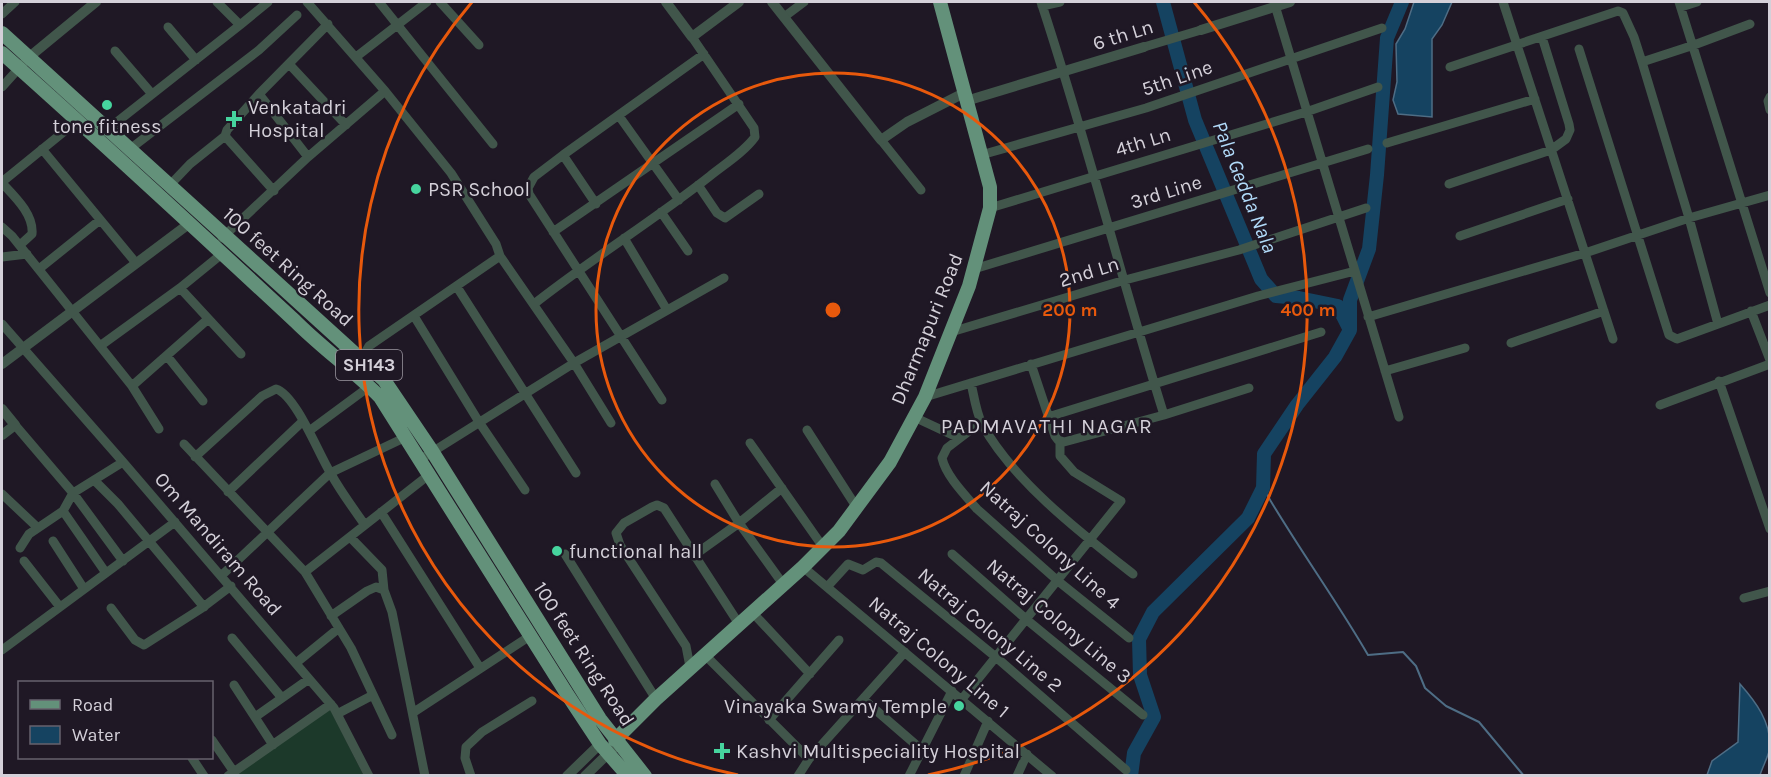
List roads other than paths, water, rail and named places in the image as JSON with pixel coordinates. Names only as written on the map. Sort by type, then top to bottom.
[{"type":"main road","name":"Dharmapuri Road","points":[[611,743],[656,699],[803,567],[839,531],[890,462],[925,397],[974,269],[990,208],[990,188],[940,2]]},
{"type":"main road","name":"100 feet Ring Road","points":[[2,33],[23,63],[76,121],[190,223],[220,244],[362,358],[384,380],[426,455],[611,743],[628,776]]},
{"type":"main road","name":"100 feet Ring Road","points":[[2,53],[23,63],[108,129],[130,149],[169,186],[220,244],[297,324],[356,372],[380,397],[406,437],[426,455],[430,474],[530,636],[611,743],[645,776]]},
{"type":"street","points":[[2,14],[15,2]]},
{"type":"street","points":[[2,87],[23,63],[96,2]]},
{"type":"street","points":[[217,2],[240,25]]},
{"type":"street","points":[[108,129],[268,2]]},
{"type":"street","points":[[307,2],[356,57],[451,173],[496,244],[500,256],[574,363],[611,423]]},
{"type":"street","points":[[379,2],[399,24],[493,144]]},
{"type":"street","points":[[356,57],[428,2]]},
{"type":"street","points":[[440,2],[479,45]]},
{"type":"street","points":[[534,304],[578,269],[679,200],[745,148],[755,137],[754,128],[739,104],[666,2]]},
{"type":"street","points":[[692,37],[739,2]]},
{"type":"street","points":[[772,2],[921,190]]},
{"type":"street","points":[[784,16],[804,2]]},
{"type":"street","points":[[1060,2],[1042,4],[1164,415]]},
{"type":"street","name":"6 th Ln","points":[[881,140],[907,122],[965,97],[1063,72],[1201,30],[1275,4],[1290,2]]},
{"type":"street","points":[[1503,2],[1613,339]]},
{"type":"street","points":[[1697,2],[1680,4],[1770,293]]},
{"type":"street","points":[[1275,4],[1399,417]]},
{"type":"street","points":[[1450,67],[1621,12],[1626,17],[1642,62],[1718,324]]},
{"type":"street","points":[[130,149],[260,50],[297,15]]},
{"type":"street","points":[[169,186],[190,164],[225,136],[227,130],[259,94],[328,24]]},
{"type":"street","points":[[1642,62],[1750,24]]},
{"type":"street","points":[[168,27],[196,60]]},
{"type":"street","name":"5th Line","points":[[981,155],[1146,108],[1382,28]]},
{"type":"street","points":[[1449,184],[1551,150],[1563,143],[1570,130],[1542,37]]},
{"type":"street","points":[[1579,49],[1668,335],[1677,339],[1770,305]]},
{"type":"street","points":[[115,51],[152,94]]},
{"type":"street","points":[[662,400],[553,232],[528,188],[534,177],[704,54]]},
{"type":"street","points":[[289,64],[346,125]]},
{"type":"street","name":"4th Ln","points":[[990,208],[1306,112],[1378,87]]},
{"type":"street","points":[[100,346],[180,288],[220,244],[308,157],[385,92]]},
{"type":"street","points":[[259,94],[308,157]]},
{"type":"street","points":[[1770,97],[1768,101],[1770,110]]},
{"type":"street","points":[[1387,143],[1534,99]]},
{"type":"street","points":[[553,232],[739,104]]},
{"type":"street","points":[[619,117],[679,200]]},
{"type":"street","points":[[20,245],[32,234],[32,225],[19,201],[2,183],[76,121]]},
{"type":"street","points":[[225,136],[274,191]]},
{"type":"street","points":[[42,149],[136,263]]},
{"type":"street","name":"3rd Line","points":[[974,269],[1368,149]]},
{"type":"street","points":[[563,155],[596,204]]},
{"type":"street","points":[[698,185],[717,213],[726,218],[759,194]]},
{"type":"street","points":[[1368,317],[1770,195]]},
{"type":"street","points":[[1460,236],[1568,200]]},
{"type":"street","name":"2nd Ln","points":[[951,332],[1125,280],[1239,250],[1366,207]]},
{"type":"street","points":[[661,212],[688,251]]},
{"type":"street","points":[[39,269],[100,220]]},
{"type":"street","points":[[2,364],[190,223]]},
{"type":"street","points":[[2,227],[20,245],[74,311],[132,386],[159,429]]},
{"type":"street","points":[[624,238],[667,310]]},
{"type":"street","points":[[2,257],[27,254]]},
{"type":"street","points":[[362,358],[369,346],[500,256]]},
{"type":"street","points":[[925,397],[1258,296],[1355,271]]},
{"type":"street","points":[[426,455],[574,363],[724,278]]},
{"type":"street","points":[[457,287],[576,473]]},
{"type":"street","points":[[180,288],[207,320],[241,354]]},
{"type":"street","points":[[1511,343],[1604,311]]},
{"type":"street","points":[[1660,405],[1770,362],[1751,312]]},
{"type":"street","points":[[414,316],[479,422],[525,490]]},
{"type":"street","points":[[132,386],[207,320]]},
{"type":"street","name":"Om Mandiram Road","points":[[2,324],[331,704],[369,776]]},
{"type":"street","points":[[1048,417],[1321,332]]},
{"type":"street","points":[[1385,371],[1465,348]]},
{"type":"street","points":[[167,356],[203,401]]},
{"type":"street","points":[[962,699],[1121,501],[1074,472],[1060,456],[1060,441],[1048,417],[1031,364]]},
{"type":"street","points":[[1719,381],[1770,529]]},
{"type":"street","points":[[971,383],[981,422],[1007,460],[1035,491],[1090,540],[1133,574]]},
{"type":"street","points":[[309,431],[369,386]]},
{"type":"street","points":[[1060,441],[1072,441],[1250,388]]},
{"type":"street","points":[[195,457],[262,396],[276,389],[286,394],[309,431],[330,473],[365,525]]},
{"type":"street","points":[[2,410],[73,493],[123,561]]},
{"type":"street","points":[[914,417],[959,438]]},
{"type":"street","points":[[228,492],[303,421]]},
{"type":"street","name":"Natraj Colony Line 4","points":[[981,422],[947,448],[944,453],[943,461],[967,498],[1058,581],[1130,638]]},
{"type":"street","points":[[2,435],[15,425]]},
{"type":"street","points":[[807,430],[857,508]]},
{"type":"street","points":[[221,576],[330,473],[406,437]]},
{"type":"street","points":[[750,443],[823,547]]},
{"type":"street","points":[[184,444],[305,572],[339,628],[392,735]]},
{"type":"street","points":[[20,548],[29,534],[63,511],[73,493],[123,462]]},
{"type":"street","points":[[305,572],[430,474]]},
{"type":"street","points":[[94,480],[118,504],[204,607]]},
{"type":"street","points":[[715,484],[739,523],[783,584]]},
{"type":"street","points":[[693,556],[782,488]]},
{"type":"street","points":[[2,494],[38,528]]},
{"type":"street","points":[[690,668],[686,646],[620,544],[616,533],[624,523],[652,507],[661,506],[739,624]]},
{"type":"street","points":[[63,511],[106,573]]},
{"type":"street","points":[[381,512],[480,668]]},
{"type":"street","points":[[2,650],[175,522]]},
{"type":"street","points":[[350,537],[382,570],[384,590],[392,612],[414,712],[425,776]]},
{"type":"street","points":[[53,541],[84,589]]},
{"type":"street","points":[[565,554],[656,699]]},
{"type":"street","name":"Natraj Colony Line 3","points":[[952,554],[1027,620],[1143,715]]},
{"type":"street","points":[[24,561],[60,607]]},
{"type":"street","name":"Natraj Colony Line 2","points":[[827,587],[848,564],[863,570],[876,562],[881,563],[997,658],[1126,770]]},
{"type":"street","name":"Natraj Colony Line 1","points":[[803,567],[1052,776]]},
{"type":"street","points":[[111,608],[135,640],[144,645],[204,607],[231,586]]},
{"type":"street","points":[[332,616],[367,591],[376,587],[384,590]]},
{"type":"street","points":[[1744,598],[1770,591]]},
{"type":"street","points":[[752,612],[810,674]]},
{"type":"street","points":[[296,663],[339,628]]},
{"type":"street","points":[[414,712],[530,636]]},
{"type":"street","points":[[232,638],[282,698]]},
{"type":"street","points":[[769,720],[839,640]]},
{"type":"street","points":[[798,776],[809,759],[905,652]]},
{"type":"street","points":[[705,655],[809,759]]},
{"type":"street","points":[[255,717],[309,679]]},
{"type":"street","points":[[234,685],[273,745]]},
{"type":"street","points":[[909,776],[952,691]]},
{"type":"street","points":[[337,714],[373,695]]},
{"type":"street","points":[[863,699],[922,750]]},
{"type":"street","points":[[471,776],[465,758],[466,747],[482,732],[532,701]]},
{"type":"street","points":[[213,742],[231,774],[331,704]]},
{"type":"street","points":[[964,776],[988,721]]},
{"type":"street","points":[[567,776],[611,743]]},
{"type":"street","points":[[585,776],[611,743]]},
{"type":"street","points":[[1017,776],[1027,754]]},
{"type":"street","points":[[193,759],[204,776]]},
{"type":"water","points":[[1414,2],[1452,2],[1442,25],[1432,39],[1432,117],[1398,114],[1393,100],[1397,82],[1396,44],[1405,29]]},
{"type":"water","points":[[1740,684],[1757,705],[1765,721],[1770,739],[1768,755],[1760,775],[1707,775],[1712,761],[1738,742]]},
{"type":"waterway","name":"Pala Gedda Nala","points":[[1163,2],[1195,120],[1261,279],[1276,296],[1338,306],[1348,326]]},
{"type":"waterway","points":[[1131,776],[1134,753],[1154,717],[1140,675],[1139,639],[1153,612],[1248,518],[1263,488],[1264,454],[1297,405],[1335,357],[1350,330],[1350,300],[1369,249],[1387,38],[1402,2]]},
{"type":"waterway","points":[[1263,488],[1368,655],[1403,652],[1416,666],[1425,688],[1446,706],[1479,722],[1524,776]]},
{"type":"place","name":"tone fitness","points":[[107,105]]},
{"type":"place","name":"Venkatadri Hospital","points":[[234,119]]},
{"type":"place","name":"PSR School","points":[[416,189]]},
{"type":"place","name":"functional hall","points":[[557,551]]},
{"type":"place","name":"Vinayaka Swamy Temple","points":[[959,706]]},
{"type":"place","name":"Kashvi Multispeciality Hospital","points":[[722,751]]},
{"type":"district","name":"PADMAVATHI NAGAR","points":[[1047,426]]}]
